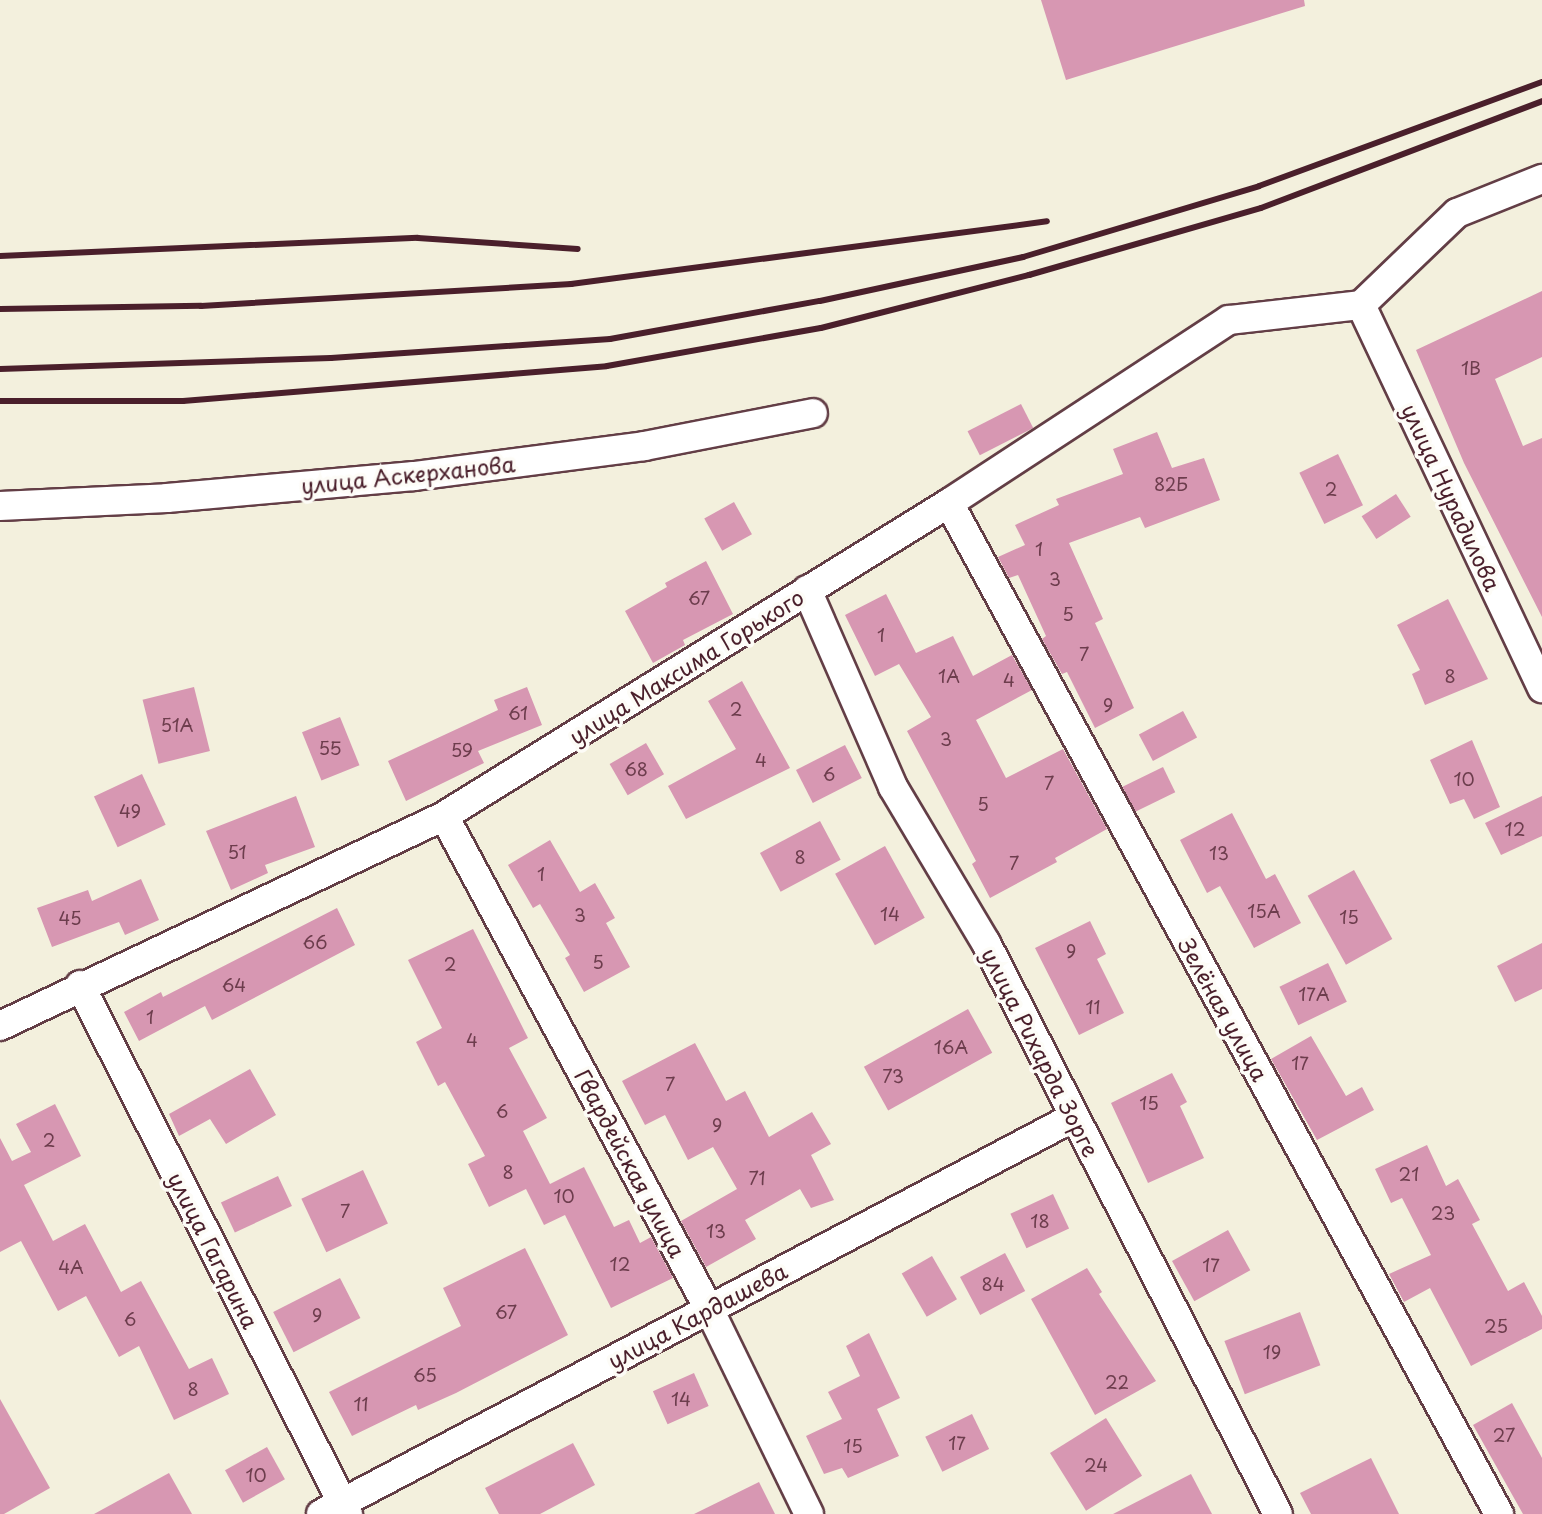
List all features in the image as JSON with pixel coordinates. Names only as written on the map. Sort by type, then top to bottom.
[{"type":"street","points":[[1361,305],[1457,213],[1542,179]]},
{"type":"street","name":"улица Максима Горького","points":[[0,1026],[80,985],[444,816],[949,503],[1229,320],[1361,305]]},
{"type":"street","name":"улица Нурадилова","points":[[1361,305],[1542,688]]},
{"type":"street","name":"улица Аскерханова","points":[[0,506],[167,498],[414,476],[644,446],[813,413]]},
{"type":"street","name":"Зелёная улица","points":[[949,503],[1499,1514]]},
{"type":"street","name":"улица Рихарда Зорге","points":[[807,590],[893,787],[986,943],[1278,1514]]},
{"type":"street","name":"Гвардейская улица","points":[[444,816],[709,1309],[809,1514]]},
{"type":"street","name":"улица Гагарина","points":[[80,985],[337,1510]]},
{"type":"street","name":"улица Кардашева","points":[[337,1510],[1074,1117]]},
{"type":"building","points":[[1041,0],[1304,0],[1305,6],[1066,80]]},
{"type":"building","points":[[1542,291],[1542,357],[1495,379],[1523,446],[1542,438],[1542,617],[1464,463],[1416,350]]},
{"type":"building","points":[[1021,404],[1033,428],[980,455],[968,431]]},
{"type":"building","points":[[1157,432],[1172,468],[1204,458],[1220,500],[1145,528],[1140,517],[1069,543],[1103,619],[1095,623],[1134,708],[1095,728],[1067,672],[1062,674],[1042,639],[1046,636],[1018,575],[1009,578],[998,557],[1025,545],[1015,525],[1059,505],[1056,499],[1123,474],[1113,449]]},
{"type":"building","points":[[1338,454],[1363,505],[1324,524],[1299,473]]},
{"type":"building","points":[[1396,494],[1411,517],[1376,539],[1362,516]]},
{"type":"building","points":[[734,502],[752,534],[722,551],[704,518]]},
{"type":"building","points":[[706,561],[733,614],[683,640],[685,645],[653,663],[625,611],[667,587],[665,583]]},
{"type":"building","points":[[886,594],[916,653],[953,636],[973,676],[1012,655],[1032,690],[976,720],[1006,778],[1063,749],[1107,829],[1055,858],[1057,862],[990,898],[972,864],[976,861],[907,731],[931,717],[899,664],[875,676],[845,615]]},
{"type":"building","points":[[1448,599],[1488,679],[1425,705],[1412,674],[1420,670],[1397,625]]},
{"type":"building","points":[[742,681],[790,768],[686,819],[668,786],[736,749],[708,701]]},
{"type":"building","points":[[194,687],[210,751],[159,764],[143,700]]},
{"type":"building","points":[[527,687],[542,725],[478,751],[484,763],[406,801],[388,761],[498,710],[494,700]]},
{"type":"building","points":[[1183,711],[1197,737],[1153,761],[1139,734]]},
{"type":"building","points":[[340,717],[359,765],[321,781],[302,732]]},
{"type":"building","points":[[1472,740],[1500,807],[1474,819],[1464,799],[1450,804],[1430,760]]},
{"type":"building","points":[[646,743],[664,774],[628,795],[610,764]]},
{"type":"building","points":[[845,745],[862,778],[813,803],[796,770]]},
{"type":"building","points":[[1163,767],[1175,792],[1135,812],[1123,787]]},
{"type":"building","points":[[142,774],[166,825],[118,847],[94,796]]},
{"type":"building","points":[[296,796],[315,847],[265,865],[268,873],[231,890],[206,831]]},
{"type":"building","points":[[1542,796],[1542,836],[1501,855],[1485,823]]},
{"type":"building","points":[[1232,813],[1266,879],[1275,874],[1301,923],[1254,948],[1220,886],[1207,893],[1180,840]]},
{"type":"building","points":[[820,821],[841,860],[781,892],[760,853]]},
{"type":"building","points":[[550,840],[580,892],[595,883],[615,918],[606,923],[630,967],[584,992],[565,958],[570,955],[540,904],[533,908],[508,865]]},
{"type":"building","points":[[885,846],[925,918],[875,945],[835,874]]},
{"type":"building","points":[[1354,870],[1392,939],[1346,965],[1308,896]]},
{"type":"building","points":[[141,879],[159,920],[125,935],[119,922],[52,947],[37,908],[88,890],[92,901]]},
{"type":"building","points":[[337,908],[355,945],[212,1020],[205,1006],[139,1041],[124,1012],[161,992],[163,997]]},
{"type":"building","points":[[1090,921],[1106,954],[1097,959],[1124,1013],[1079,1035],[1035,948]]},
{"type":"building","points":[[473,929],[528,1038],[509,1048],[547,1118],[523,1131],[550,1184],[584,1167],[614,1227],[629,1220],[640,1243],[651,1237],[673,1278],[611,1308],[565,1215],[544,1225],[526,1189],[489,1207],[468,1164],[485,1156],[445,1082],[438,1086],[416,1042],[442,1028],[408,960]]},
{"type":"building","points":[[1542,943],[1542,989],[1515,1002],[1497,966]]},
{"type":"building","points":[[1328,963],[1347,1002],[1298,1025],[1279,987]]},
{"type":"building","points":[[968,1009],[992,1053],[888,1110],[864,1067]]},
{"type":"building","points":[[1311,1036],[1346,1096],[1362,1087],[1374,1110],[1317,1140],[1271,1059]]},
{"type":"building","points":[[695,1043],[726,1101],[745,1091],[769,1137],[812,1112],[831,1144],[811,1155],[834,1200],[811,1208],[800,1189],[745,1220],[756,1239],[706,1267],[681,1221],[737,1189],[713,1147],[688,1160],[665,1115],[645,1125],[622,1081]]},
{"type":"building","points":[[250,1069],[276,1115],[226,1144],[210,1119],[179,1136],[169,1114]]},
{"type":"building","points":[[1172,1073],[1187,1102],[1180,1106],[1204,1158],[1148,1183],[1111,1103]]},
{"type":"building","points":[[55,1104],[81,1156],[24,1185],[53,1241],[85,1224],[121,1292],[141,1281],[189,1369],[212,1358],[229,1394],[174,1420],[139,1346],[119,1357],[86,1296],[58,1311],[21,1241],[0,1252],[0,1138],[12,1161],[31,1152],[16,1124]]},
{"type":"building","points":[[1427,1145],[1446,1186],[1458,1179],[1480,1220],[1472,1224],[1508,1291],[1524,1282],[1542,1316],[1542,1329],[1471,1366],[1430,1288],[1404,1302],[1389,1274],[1431,1255],[1402,1198],[1391,1203],[1375,1169]]},
{"type":"building","points":[[363,1170],[388,1223],[326,1252],[301,1199]]},
{"type":"building","points":[[278,1176],[292,1206],[235,1233],[221,1203]]},
{"type":"building","points":[[1053,1194],[1069,1228],[1026,1248],[1010,1214]]},
{"type":"building","points":[[1228,1230],[1250,1270],[1194,1301],[1172,1261]]},
{"type":"building","points":[[525,1248],[568,1335],[456,1393],[418,1410],[416,1405],[352,1436],[329,1392],[461,1326],[443,1288]]},
{"type":"building","points":[[1005,1253],[1025,1291],[980,1315],[960,1277]]},
{"type":"building","points":[[932,1256],[957,1299],[927,1317],[902,1274]]},
{"type":"building","points":[[1087,1268],[1102,1292],[1099,1294],[1156,1381],[1095,1415],[1031,1299]]},
{"type":"building","points":[[340,1278],[360,1318],[294,1352],[273,1312]]},
{"type":"building","points":[[1300,1312],[1320,1365],[1245,1394],[1224,1341]]},
{"type":"building","points":[[869,1333],[900,1398],[877,1409],[899,1456],[848,1478],[842,1468],[824,1474],[806,1436],[842,1419],[828,1392],[860,1376],[846,1346]]},
{"type":"building","points":[[694,1373],[709,1406],[668,1424],[653,1391]]},
{"type":"building","points":[[0,1399],[50,1488],[4,1514],[0,1514]]},
{"type":"building","points":[[1512,1403],[1542,1458],[1542,1514],[1523,1514],[1473,1425]]},
{"type":"building","points":[[972,1414],[989,1449],[942,1472],[925,1437]]},
{"type":"building","points":[[1106,1418],[1142,1476],[1086,1511],[1050,1453]]},
{"type":"building","points":[[573,1443],[595,1485],[540,1514],[499,1514],[485,1488]]},
{"type":"building","points":[[267,1447],[285,1479],[243,1503],[225,1470]]},
{"type":"building","points":[[1371,1458],[1399,1514],[1311,1514],[1300,1493]]},
{"type":"building","points":[[169,1473],[192,1514],[94,1514]]},
{"type":"building","points":[[1191,1474],[1212,1514],[1113,1514]]},
{"type":"building","points":[[759,1482],[775,1514],[694,1514]]},
{"type":"railway","points":[[0,369],[331,358],[610,339],[820,301],[1023,257],[1259,186],[1542,82]]},
{"type":"railway","points":[[0,401],[183,401],[607,366],[821,328],[1029,275],[1261,208],[1542,101]]},
{"type":"railway","points":[[0,309],[201,306],[571,284],[1047,221]]},
{"type":"railway","points":[[0,256],[418,238],[578,249]]}]
